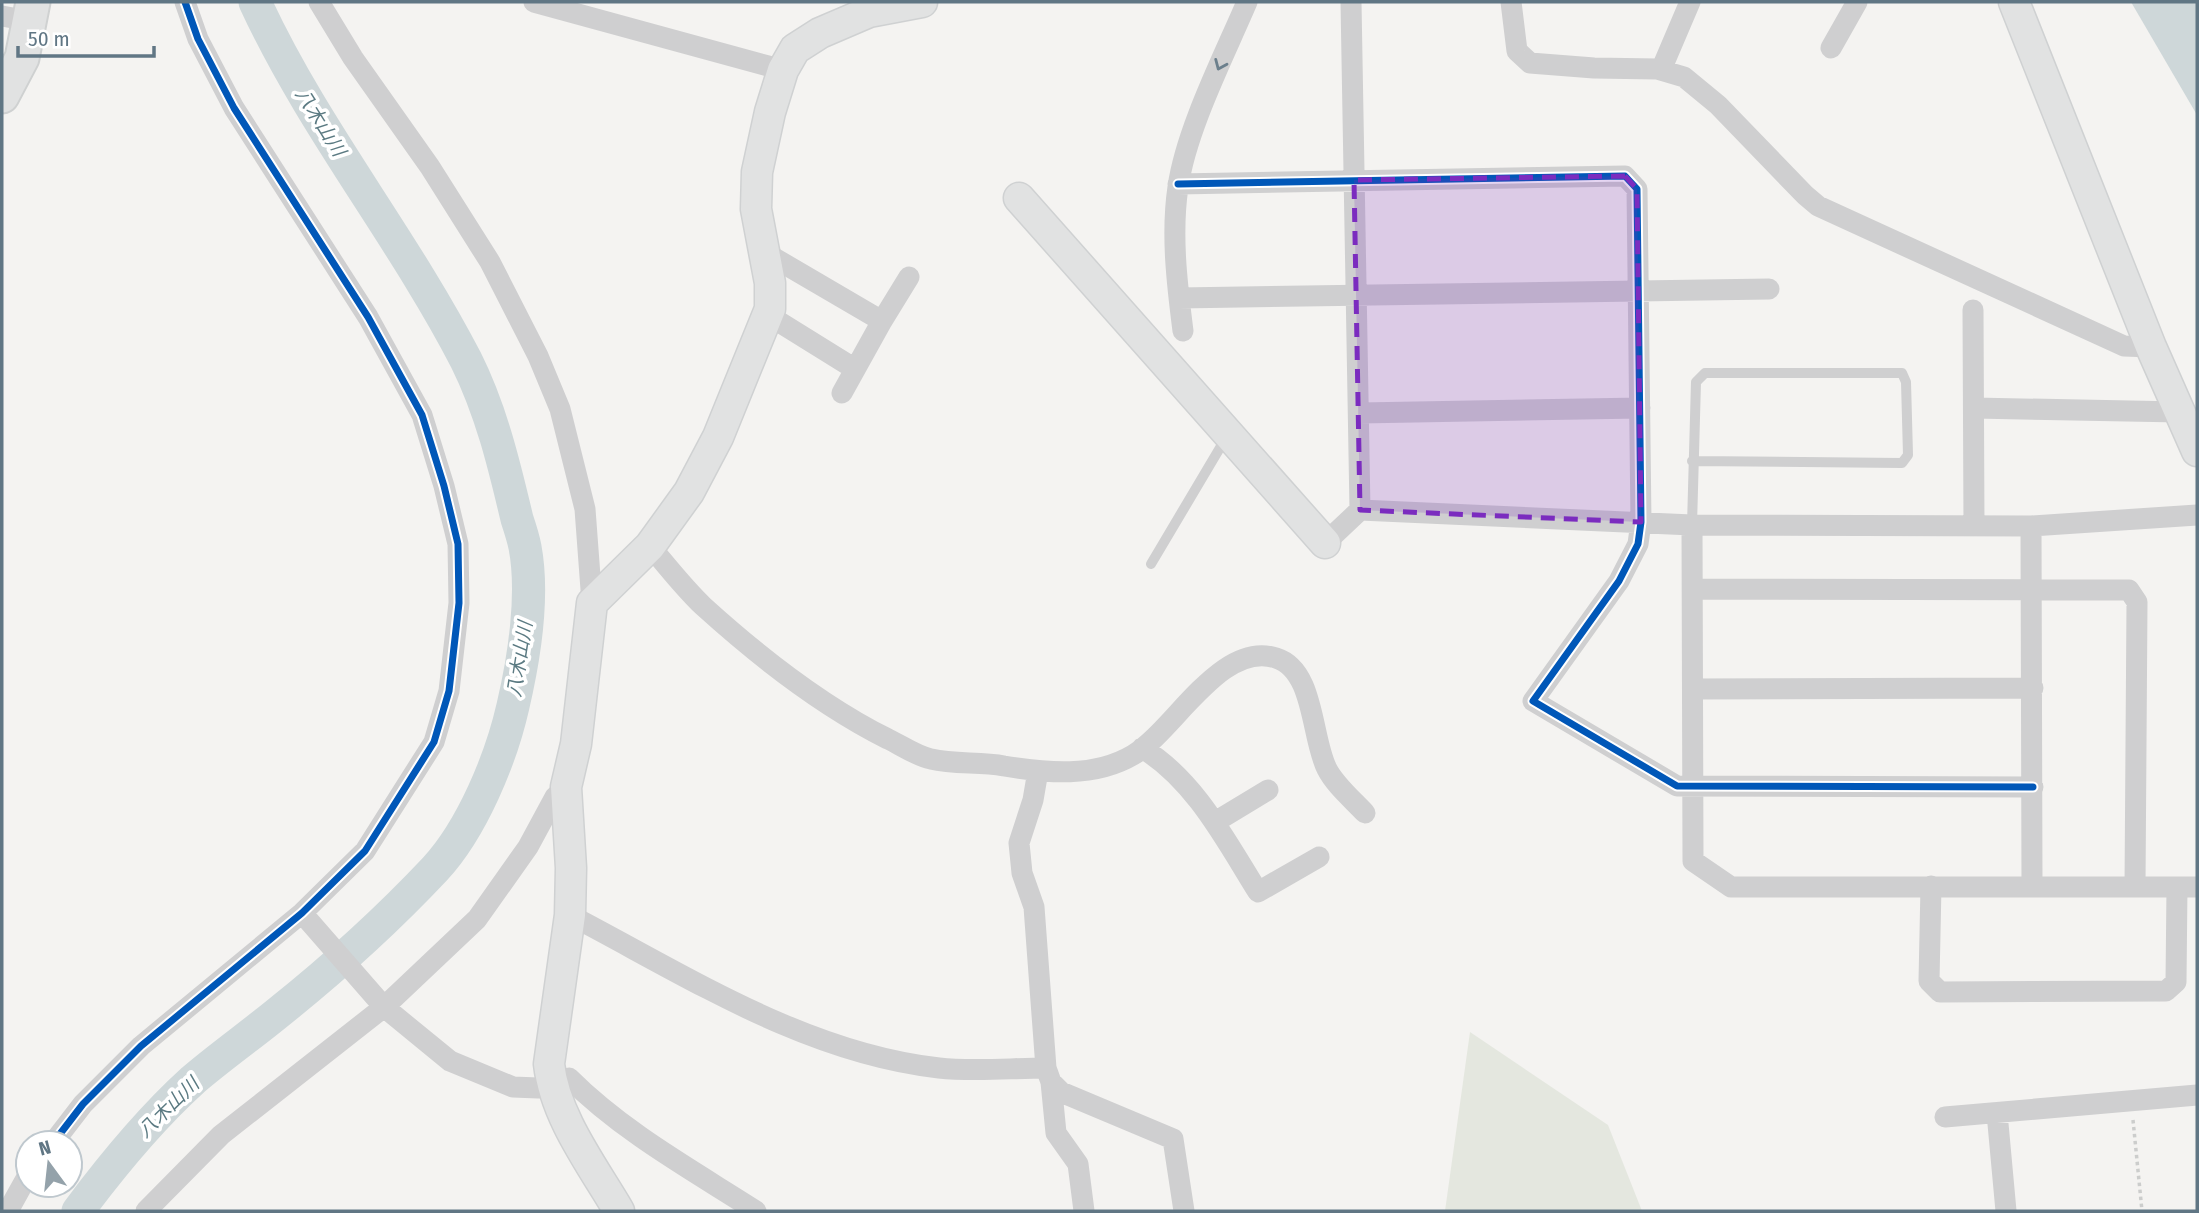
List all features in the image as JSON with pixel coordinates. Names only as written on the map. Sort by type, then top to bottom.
[{"type":"main road","points":[[2,96],[22,58],[21,13]]},
{"type":"street","points":[[64,1129],[83,1104],[141,1046],[302,913],[365,851],[434,742],[450,679],[459,603],[458,544],[444,486],[422,415],[368,317],[234,108],[198,39],[185,2]]},
{"type":"street","points":[[319,2],[353,58],[430,167],[490,262],[538,356],[561,409],[584,509],[592,603],[576,744],[566,787],[570,915],[549,1064],[551,1084],[566,1119],[619,1211]]},
{"type":"street","points":[[534,2],[783,70]]},
{"type":"street","points":[[592,603],[650,546],[689,492],[718,437],[768,315],[770,283],[756,209],[757,172],[770,112],[783,70],[795,49],[865,7],[922,2]]},
{"type":"street","points":[[1183,331],[1175,215],[1178,184],[1192,132],[1247,2]]},
{"type":"street","points":[[1351,2],[1360,510]]},
{"type":"street","points":[[1511,2],[1517,51],[1530,63],[1661,70],[1684,77],[1718,105],[1818,206],[2124,346],[2151,347]]},
{"type":"street","points":[[1661,70],[1690,2]]},
{"type":"street","points":[[2014,2],[2151,347],[2197,451]]},
{"type":"street","points":[[1831,47],[1856,3]]},
{"type":"street","points":[[1178,184],[1625,176],[1637,189],[1641,523],[1638,544],[1619,581],[1533,701],[1677,786],[2033,787]]},
{"type":"street","points":[[1019,198],[1325,543],[1360,510],[1692,525],[2031,526],[2197,515]]},
{"type":"street","points":[[764,251],[882,321]]},
{"type":"street","points":[[842,393],[909,277]]},
{"type":"street","points":[[1179,298],[1769,289]]},
{"type":"street","points":[[1973,310],[1974,526]]},
{"type":"street","points":[[768,315],[855,369]]},
{"type":"street","points":[[1360,412],[1640,408]]},
{"type":"street","points":[[1974,408],[2180,412]]},
{"type":"street","points":[[1692,525],[1693,861],[1731,887],[1930,886],[2187,887],[2176,982],[2166,991],[1940,992],[1930,981],[1930,886]]},
{"type":"street","points":[[2031,526],[2032,886]]},
{"type":"street","points":[[650,546],[701,604],[780,669],[853,721],[928,759],[1038,771],[1095,771],[1122,761],[1142,748],[1227,666],[1253,656],[1277,658],[1296,671],[1305,688],[1328,771],[1365,813]]},
{"type":"street","points":[[1694,589],[2129,590],[2137,602],[2135,887]]},
{"type":"street","points":[[1693,688],[2033,688]]},
{"type":"street","points":[[1142,748],[1163,760],[1215,822],[1258,892],[1319,857]]},
{"type":"street","points":[[1038,771],[1033,800],[1019,843],[1022,873],[1034,907],[1056,1133],[1078,1164],[1084,1211]]},
{"type":"street","points":[[146,1211],[221,1135],[384,1007],[477,919],[528,847],[555,797],[566,787]]},
{"type":"street","points":[[1215,822],[1268,790]]},
{"type":"street","points":[[302,913],[384,1007],[450,1060],[513,1087],[538,1088],[569,1078],[585,1094],[647,1141],[756,1211]]},
{"type":"street","points":[[570,915],[765,1017],[854,1051],[940,1068],[1049,1075]]},
{"type":"street","points":[[1049,1075],[1061,1092],[1173,1139],[1184,1211]]},
{"type":"street","points":[[1945,1117],[2197,1095]]},
{"type":"street","points":[[1997,1113],[2006,1211]]},
{"type":"lane","points":[[1692,461],[1902,463],[1908,455],[1906,382],[1902,373],[1705,373],[1696,382],[1692,461],[1692,525]]},
{"type":"lane","points":[[1151,564],[1228,433]]},
{"type":"path","points":[[2130,1101],[2142,1211]]},
{"type":"highlighted area","points":[[1625,176],[1637,189],[1641,522],[1360,510],[1354,180]]},
{"type":"shaded area","points":[[2131,2],[2197,2],[2197,115]]},
{"type":"shaded area","points":[[1470,1032],[1608,1125],[1642,1211],[1445,1211]]},
{"type":"waterway","name":"八木山川","points":[[78,1211],[132,1142],[177,1095],[340,961],[398,907],[448,853],[473,814],[493,770],[508,727],[524,648],[528,606],[525,547],[483,398],[441,314],[303,94],[255,2]]},
{"type":"cycle path","points":[[64,1129],[83,1104],[141,1046],[302,913],[365,851],[434,742],[449,691],[459,603],[458,544],[444,486],[422,415],[368,317],[234,108],[198,39],[185,2]]},
{"type":"cycle path","points":[[1178,184],[1625,176],[1637,189],[1641,522],[1638,544],[1619,581],[1533,701],[1677,786],[2033,787]]}]
